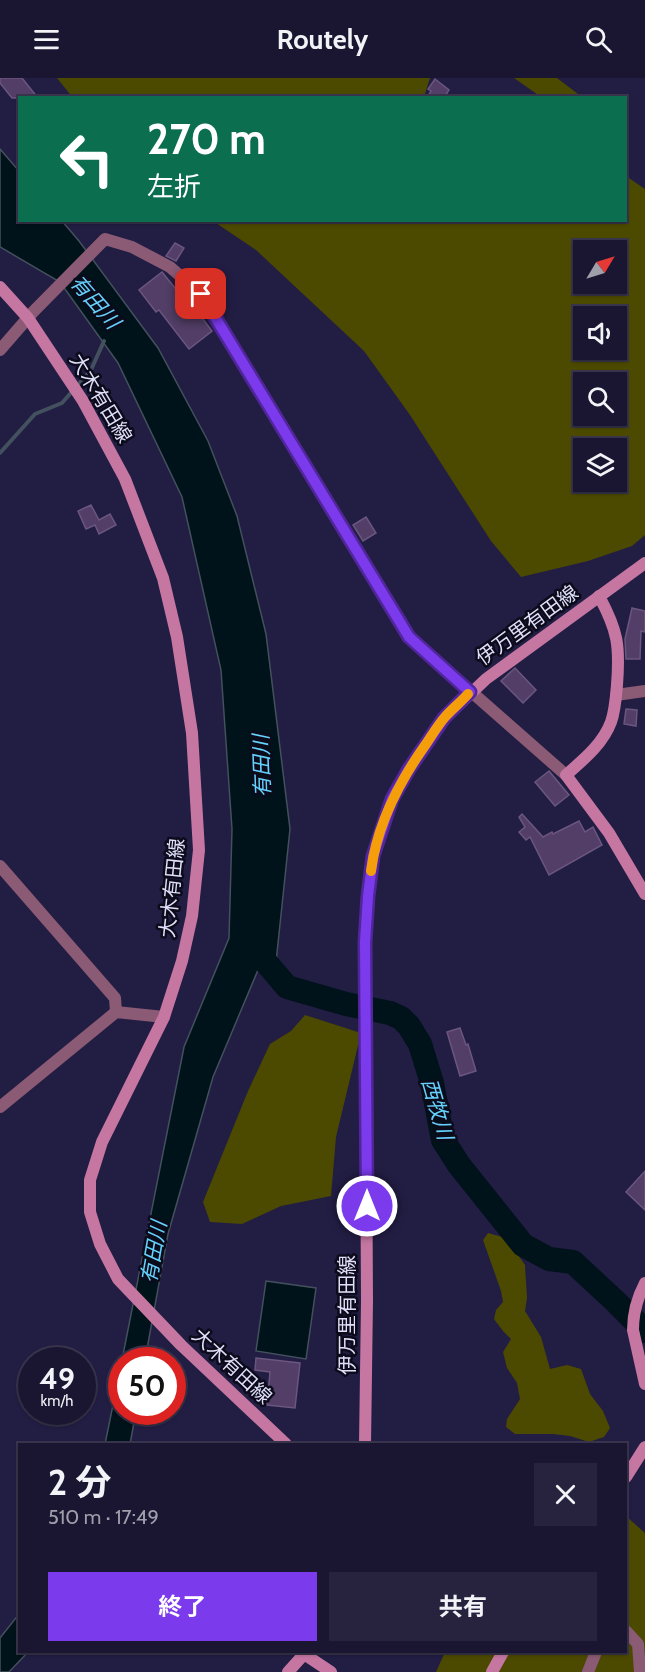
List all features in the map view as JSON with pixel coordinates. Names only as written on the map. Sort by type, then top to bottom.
[{"type":"main road","name":"大木有田線","points":[[0,287],[28,318],[83,401],[125,479],[163,578],[177,637],[192,733],[199,850],[192,916],[182,961],[164,1017],[102,1142],[90,1180],[90,1212],[100,1244],[118,1279],[181,1345],[285,1443]]},
{"type":"main road","name":"伊万里有田線","points":[[365,1443],[367,1301],[365,988],[368,896],[373,856],[382,826],[392,799],[409,769],[444,718],[486,679],[645,563]]},
{"type":"main road","name":"伊万里有田線","points":[[566,775],[595,749],[611,723],[619,657],[617,639],[610,617],[599,596]]},
{"type":"main road","points":[[566,775],[609,833],[645,894]]},
{"type":"main road","points":[[645,1283],[635,1306],[633,1330],[645,1384]]},
{"type":"main road","points":[[627,1475],[645,1447]]},
{"type":"main road","points":[[288,1672],[305,1653],[331,1672]]},
{"type":"main road","points":[[492,1672],[502,1653]]},
{"type":"street","points":[[0,350],[105,239],[132,247],[170,267],[201,294],[409,637],[566,775]]},
{"type":"street","points":[[616,695],[645,691]]},
{"type":"street","points":[[0,866],[116,998],[116,1012]]},
{"type":"street","points":[[0,1107],[116,1012],[164,1017]]},
{"type":"street","points":[[627,1632],[638,1644],[640,1672]]},
{"type":"street","points":[[588,1672],[596,1653]]},
{"type":"shaded area","points":[[57,78],[430,78],[424,96],[71,96]]},
{"type":"shaded area","points":[[514,78],[557,78],[581,96],[540,96]]},
{"type":"shaded area","points":[[627,177],[645,189],[645,535],[632,546],[588,561],[521,577],[491,541],[410,415],[364,351],[256,250],[214,222],[627,222]]},
{"type":"shaded area","points":[[305,1015],[361,1033],[336,1137],[331,1196],[281,1206],[242,1224],[210,1222],[203,1202],[248,1091],[270,1044],[291,1031]]},
{"type":"shaded area","points":[[488,1233],[506,1238],[525,1265],[527,1298],[525,1311],[541,1337],[550,1369],[567,1365],[581,1369],[590,1394],[603,1411],[610,1428],[604,1437],[589,1442],[553,1434],[515,1434],[506,1427],[507,1419],[520,1399],[517,1383],[507,1368],[503,1352],[511,1339],[494,1319],[496,1310],[503,1302],[483,1240]]},
{"type":"shaded area","points":[[627,1517],[645,1533],[645,1672],[436,1672],[445,1653],[627,1653]]},
{"type":"water","name":"有田川","points":[[0,149],[18,170],[18,222],[63,222],[158,348],[208,441],[237,516],[266,634],[290,829],[275,972],[258,970],[213,1077],[168,1234],[147,1347],[125,1347],[184,1047],[229,938],[232,829],[221,670],[182,497],[118,363],[60,282],[0,247]]},
{"type":"water","points":[[266,1281],[316,1288],[306,1359],[256,1351]]},
{"type":"water","points":[[109,1425],[134,1425],[130,1443],[105,1443]]},
{"type":"water","points":[[18,1615],[18,1653],[27,1653],[9,1672],[0,1672],[0,1638]]},
{"type":"building","points":[[0,78],[22,78],[36,96],[12,98],[0,83]]},
{"type":"building","points":[[435,79],[449,90],[445,96],[428,96],[431,91],[428,89]]},
{"type":"building","points":[[175,243],[184,248],[176,261],[166,256]]},
{"type":"building","points":[[162,272],[179,293],[182,291],[212,331],[189,349],[159,310],[156,312],[139,290]]},
{"type":"building","points":[[91,505],[99,520],[110,514],[116,525],[99,534],[95,525],[86,529],[78,511]]},
{"type":"building","points":[[366,517],[376,533],[363,541],[353,525]]},
{"type":"building","points":[[632,608],[645,611],[645,632],[641,631],[640,659],[626,659],[625,639]]},
{"type":"building","points":[[515,668],[536,690],[523,703],[501,681]]},
{"type":"building","points":[[626,709],[637,710],[636,726],[624,724]]},
{"type":"building","points":[[549,771],[569,795],[555,806],[535,782]]},
{"type":"building","points":[[522,814],[543,837],[579,821],[585,832],[593,827],[602,845],[549,875],[530,837],[526,840],[519,832],[525,827],[519,817]]},
{"type":"building","points":[[460,1028],[466,1045],[468,1044],[476,1071],[460,1076],[447,1032]]},
{"type":"building","points":[[645,1171],[645,1210],[626,1192]]},
{"type":"building","points":[[256,1358],[300,1363],[295,1408],[267,1405],[270,1372],[255,1370]]},
{"type":"waterway","name":"有田川","points":[[0,453],[35,414],[62,403],[91,370],[104,341]]},
{"type":"waterway","name":"西牧川","points":[[252,946],[287,987],[346,1004],[390,1013],[401,1018],[420,1044],[432,1083],[443,1140],[459,1165],[523,1245],[549,1259],[573,1262],[645,1331]]},
{"type":"slow traffic","points":[[371,871],[373,856],[392,799],[409,769],[444,718],[468,694]]},
{"type":"route","points":[[201,294],[351,545],[409,637],[470,692],[444,718],[409,769],[392,799],[373,856],[365,942],[367,1206]]}]
